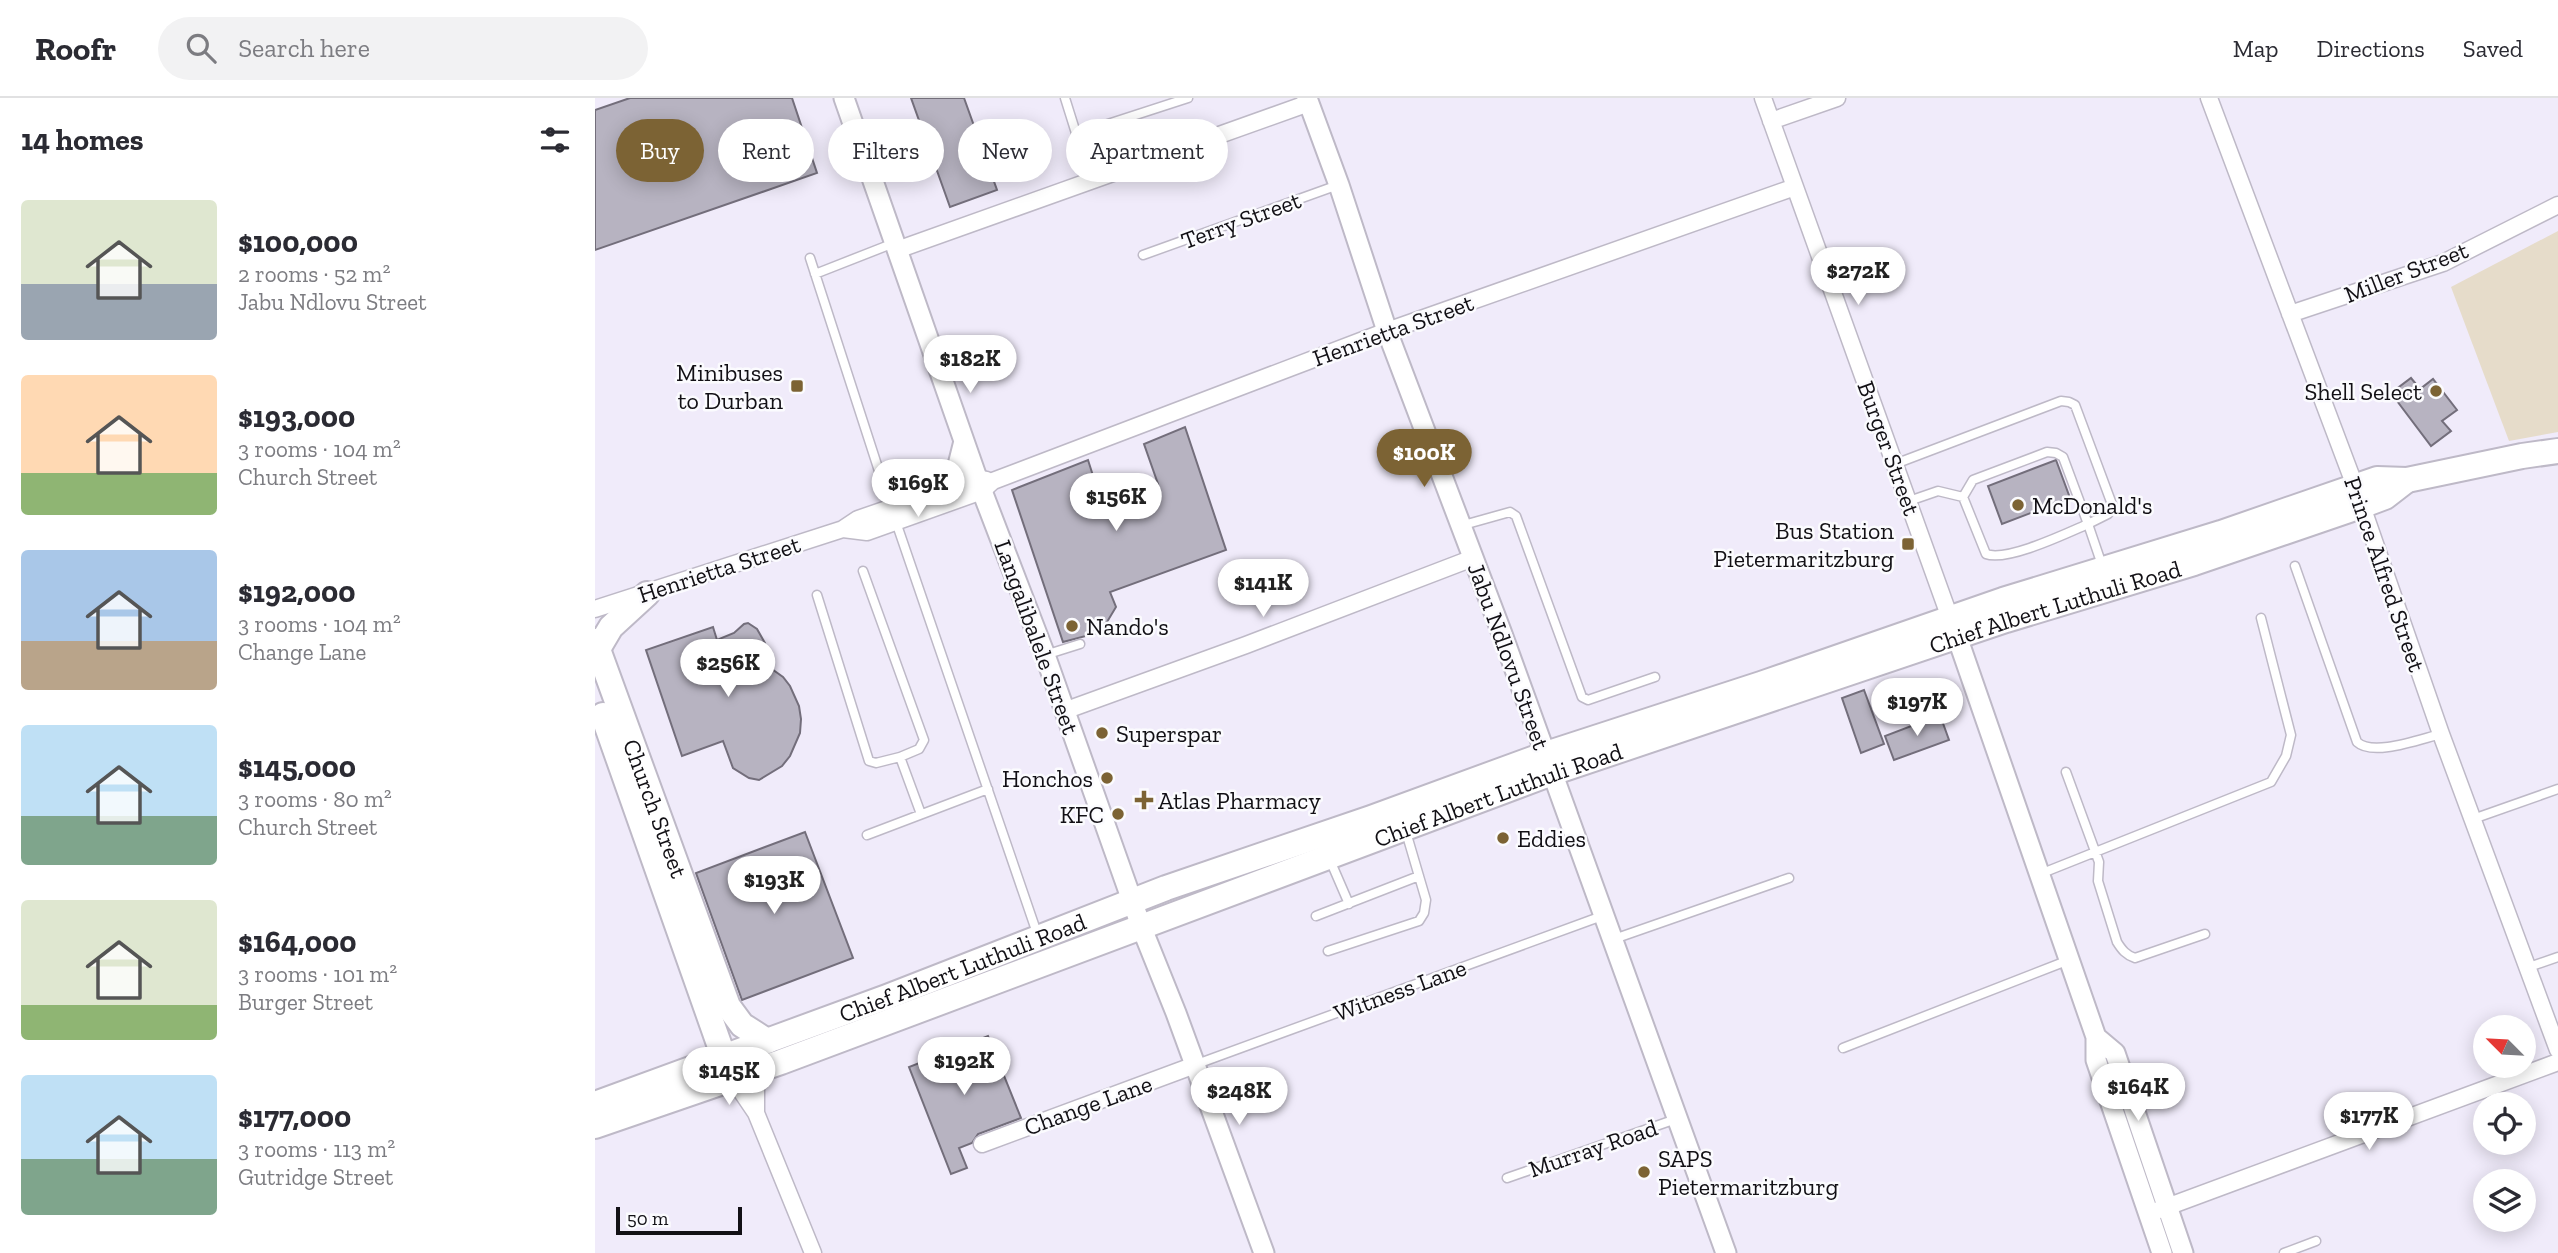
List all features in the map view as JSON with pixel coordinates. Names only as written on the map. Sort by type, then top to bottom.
[{"type":"main road","name":"Chief Albert Luthuli Road","points":[[595,1126],[719,1082],[729,1069],[768,1041],[1132,901],[1549,764],[1761,684],[2194,563],[2358,496],[2377,479],[2407,480],[2558,451]]},
{"type":"main road","name":"Chief Albert Luthuli Road","points":[[1954,628],[2103,568],[2358,496]]},
{"type":"main road","points":[[597,666],[611,627],[647,594]]},
{"type":"main road","name":"Church Street","points":[[597,666],[728,1006],[742,1025],[768,1041]]},
{"type":"main road","name":"Church Street","points":[[597,666],[729,1069]]},
{"type":"main road","name":"Chief Albert Luthuli Road","points":[[595,1104],[729,1069],[756,1070],[1405,829],[1549,764]]},
{"type":"street","name":"Langalibalele Street","points":[[844,98],[964,440],[984,483],[1140,926],[1195,1065],[1264,1253]]},
{"type":"street","name":"Burger Street","points":[[1763,98],[1909,501],[2097,1037],[2096,1060],[2162,1253]]},
{"type":"street","points":[[1771,121],[1837,98]]},
{"type":"street","name":"Prince Alfred Street","points":[[2209,98],[2358,496],[2441,734],[2558,1050]]},
{"type":"street","points":[[1228,130],[1308,100]]},
{"type":"street","name":"Jabu Ndlovu Street","points":[[1308,100],[1387,331],[1605,915],[1726,1253]]},
{"type":"street","points":[[896,246],[1088,182]]},
{"type":"street","name":"Henrietta Street","points":[[595,609],[843,528],[858,519],[894,515],[1387,331],[1795,187]]},
{"type":"street","name":"Miller Street","points":[[2290,314],[2444,263],[2558,205]]},
{"type":"street","points":[[935,493],[956,473],[964,440]]},
{"type":"street","name":"Henrietta Street","points":[[894,515],[935,493],[984,483]]},
{"type":"street","points":[[1064,711],[1473,558]]},
{"type":"street","name":"Burger Street","points":[[2097,1037],[2115,1053],[2183,1253]]},
{"type":"street","points":[[2148,1213],[2558,1062]]},
{"type":"street","name":"Change Lane","points":[[982,1144],[1195,1065]]},
{"type":"street","name":"Church Street","points":[[729,1069],[756,1113],[813,1253]]},
{"type":"street","name":"Church Street","points":[[756,1070],[756,1113]]},
{"type":"lane","points":[[1065,98],[1072,119]]},
{"type":"lane","points":[[1123,119],[1188,98]]},
{"type":"lane","name":"Terry Street","points":[[1143,255],[1339,185]]},
{"type":"lane","points":[[815,274],[896,246]]},
{"type":"lane","points":[[810,258],[894,515],[1039,937]]},
{"type":"lane","points":[[1895,464],[2061,401],[2069,402],[2075,405],[2113,507],[2108,514],[2037,545],[1991,556],[1983,550],[1963,497]]},
{"type":"lane","points":[[1963,497],[1973,480],[2052,452],[2063,457],[2103,568]]},
{"type":"lane","points":[[1909,501],[1938,491],[1963,497]]},
{"type":"lane","points":[[1460,526],[1510,512],[1516,516],[1582,697],[1588,699],[1655,677]]},
{"type":"lane","points":[[2295,566],[2357,742],[2361,746],[2377,749],[2441,734]]},
{"type":"lane","points":[[817,595],[869,761],[876,764],[919,749],[923,740],[922,734],[863,571]]},
{"type":"lane","points":[[2040,874],[2271,782],[2279,771],[2291,735],[2261,618]]},
{"type":"lane","points":[[1045,655],[1080,644]]},
{"type":"lane","points":[[900,757],[921,814]]},
{"type":"lane","points":[[2066,772],[2096,852],[2099,862],[2098,881],[2117,942],[2128,956],[2135,958],[2205,934]]},
{"type":"lane","points":[[867,835],[988,789]]},
{"type":"lane","points":[[2473,819],[2558,789]]},
{"type":"lane","points":[[1328,951],[1419,922],[1424,914],[1426,900],[1405,829]]},
{"type":"lane","points":[[1329,857],[1349,904]]},
{"type":"lane","points":[[1316,916],[1419,876]]},
{"type":"lane","points":[[1613,939],[1789,878]]},
{"type":"lane","name":"Witness Lane","points":[[1195,1065],[1605,915]]},
{"type":"lane","points":[[2529,967],[2558,957]]},
{"type":"lane","points":[[1843,1048],[2070,960]]},
{"type":"lane","name":"Murray Road","points":[[1507,1178],[1678,1118]]},
{"type":"lane","points":[[2284,1253],[2316,1241]]},
{"type":"shaded area","points":[[2558,231],[2558,432],[2509,441],[2451,287]]},
{"type":"building","points":[[630,98],[792,98],[799,119],[718,119],[718,182],[791,182],[595,250],[595,110]]},
{"type":"building","points":[[911,98],[964,98],[972,119],[958,119],[958,182],[994,182],[997,190],[950,207],[941,182],[944,182],[944,119],[919,119]]},
{"type":"building","points":[[2411,378],[2420,389],[2433,379],[2457,410],[2442,421],[2451,431],[2431,446],[2391,393]]},
{"type":"building","points":[[1185,427],[1226,550],[1110,592],[1116,607],[1101,632],[1063,642],[1012,490],[1088,460],[1103,507],[1158,484],[1144,444]]},
{"type":"building","points":[[2056,460],[2070,498],[2002,524],[1988,486]]},
{"type":"building","points":[[748,623],[757,629],[765,643],[769,667],[790,686],[799,706],[801,719],[800,733],[790,756],[782,766],[759,780],[749,778],[733,768],[723,741],[682,756],[646,650],[713,627],[717,640]]},
{"type":"building","points":[[1864,690],[1884,744],[1861,753],[1842,698]]},
{"type":"building","points":[[1940,715],[1949,740],[1894,760],[1885,736]]},
{"type":"building","points":[[805,832],[853,958],[742,1000],[696,873]]},
{"type":"building","points":[[988,1036],[1021,1118],[978,1134],[972,1143],[959,1148],[967,1168],[951,1174],[909,1067]]},
{"type":"place","name":"Minibuses to Durban","points":[[797,386]]},
{"type":"place","name":"Shell Select","points":[[2436,391]]},
{"type":"place","name":"McDonald's","points":[[2018,505]]},
{"type":"place","name":"Bus Station Pietermaritzburg","points":[[1908,544]]},
{"type":"place","name":"Nando's","points":[[1072,626]]},
{"type":"place","name":"Superspar","points":[[1102,733]]},
{"type":"place","name":"Honchos","points":[[1107,778]]},
{"type":"place","name":"Atlas Pharmacy","points":[[1144,800]]},
{"type":"place","name":"KFC","points":[[1118,814]]},
{"type":"place","name":"Eddies","points":[[1503,838]]},
{"type":"place","name":"SAPS Pietermaritzburg","points":[[1644,1172]]}]
